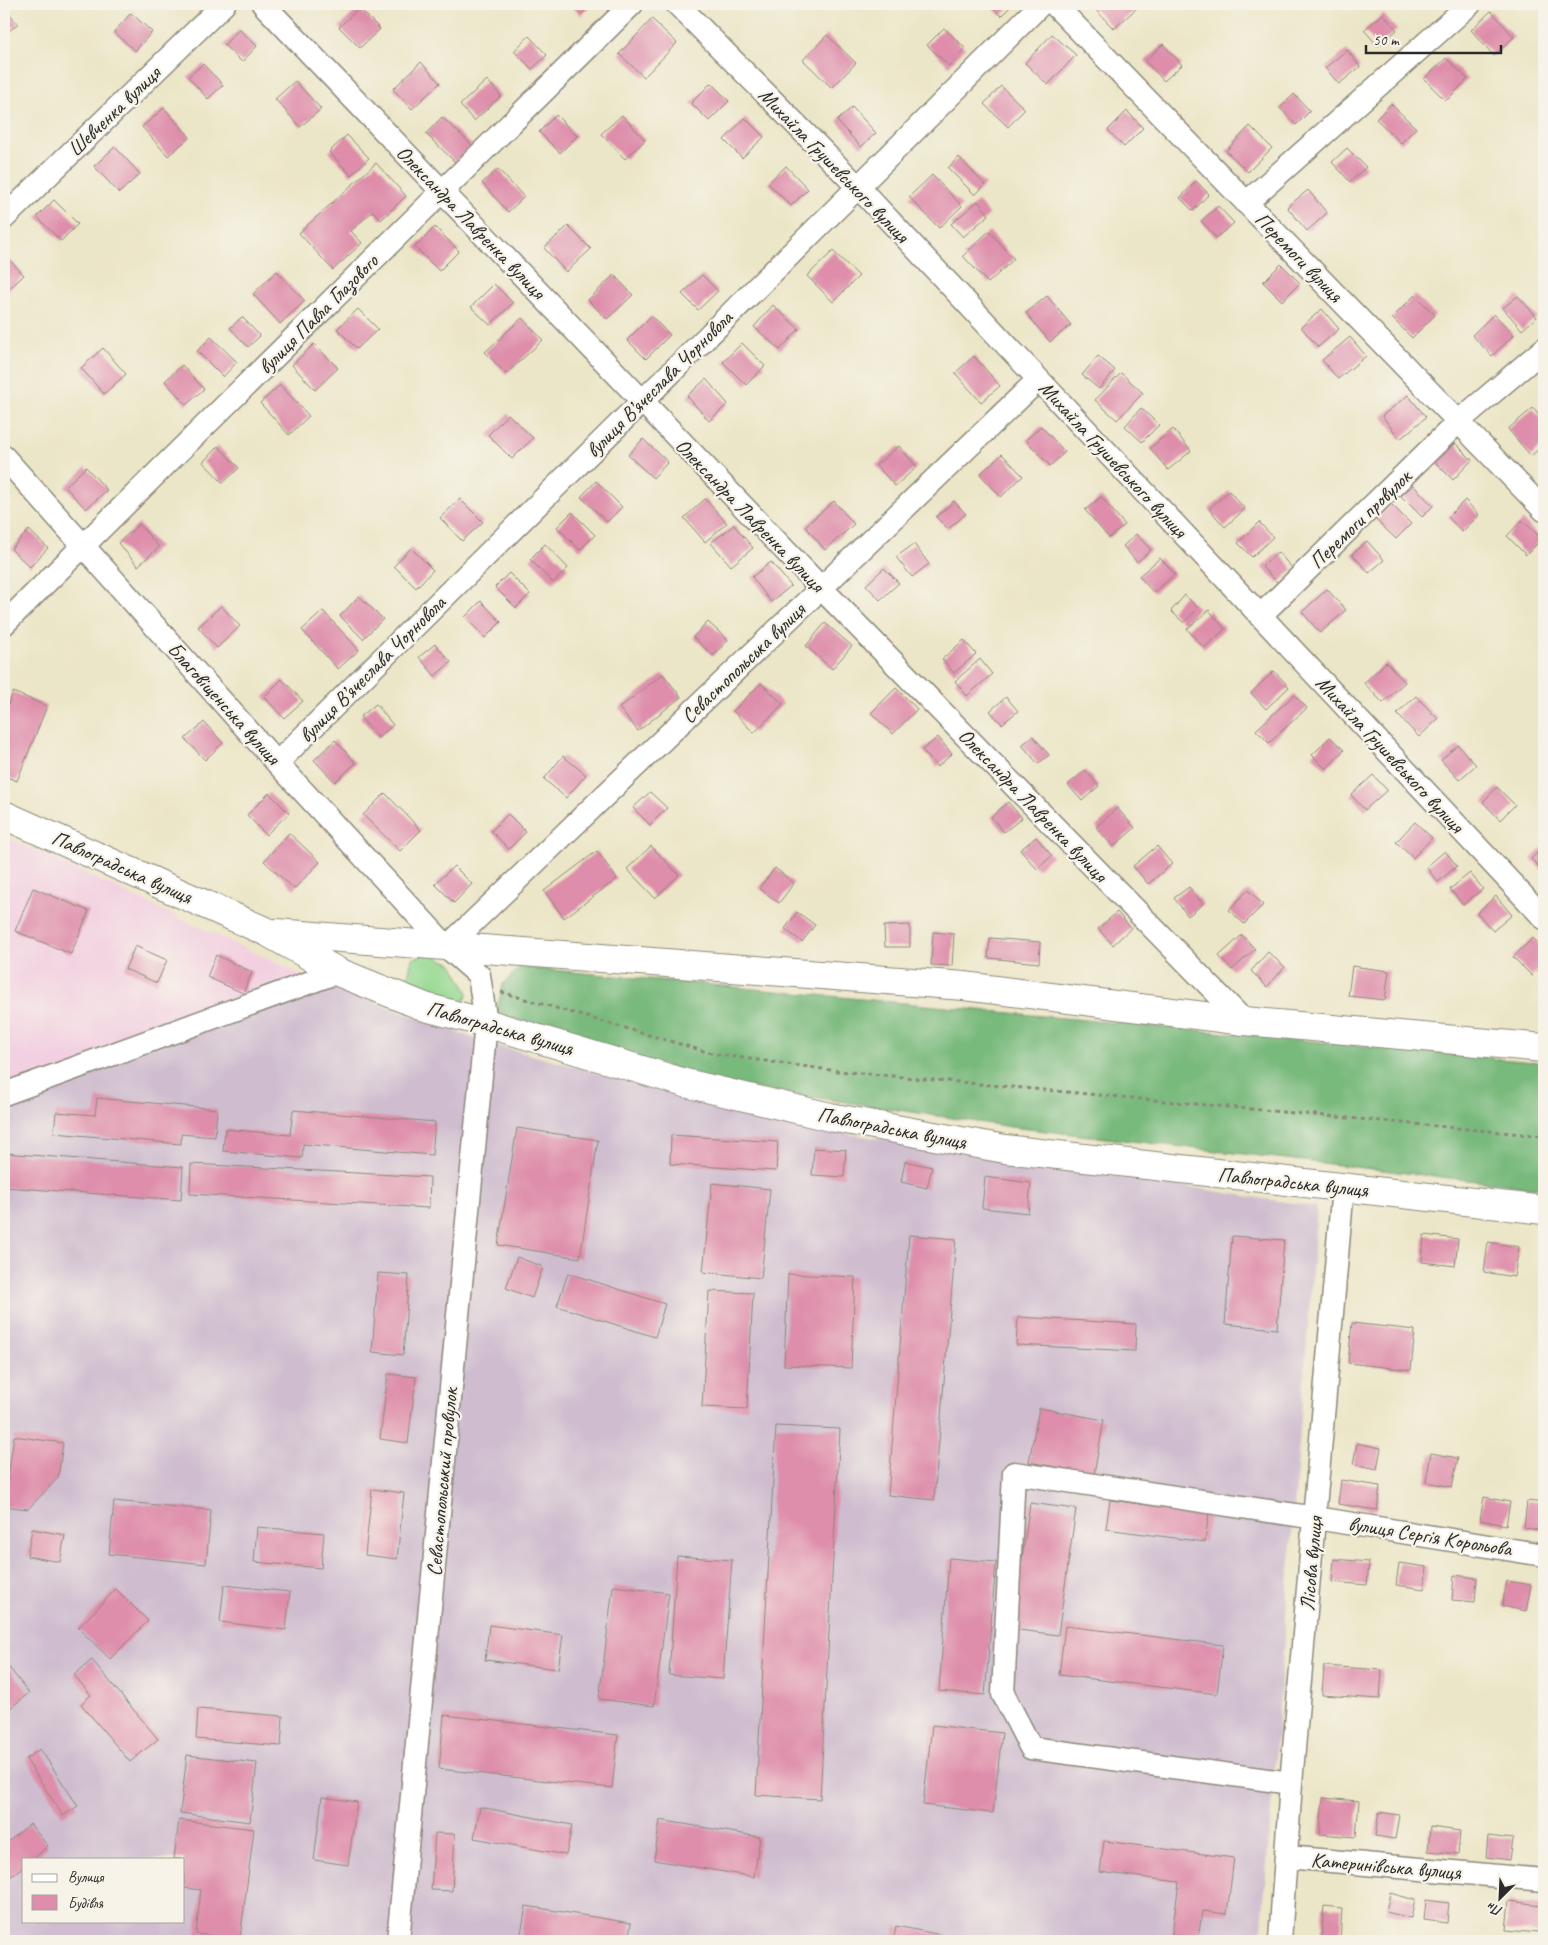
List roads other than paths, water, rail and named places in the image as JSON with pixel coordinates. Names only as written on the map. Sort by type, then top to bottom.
[{"type":"main road","name":"Павлоградська вулиця","points":[[4,815],[268,932],[338,972],[424,1008],[486,1023],[685,1082],[830,1117],[1005,1149],[1544,1210]]},
{"type":"main road","name":"Павлоградська вулиця","points":[[268,932],[964,986],[1244,1021],[1544,1048]]},
{"type":"street","name":"Шевченка вулиця","points":[[4,218],[224,4]]},
{"type":"street","name":"Олександра Лавренка вулиця","points":[[263,4],[821,588],[1244,1021]]},
{"type":"street","name":"вулиця Павла Глазового","points":[[4,624],[632,4]]},
{"type":"street","name":"Михайла Грушевського вулиця","points":[[677,4],[858,188],[1544,918]]},
{"type":"street","name":"вулиця В’ячеслава Чорновола","points":[[277,763],[858,188],[1041,4]]},
{"type":"street","name":"Перемоги вулиця","points":[[1054,4],[1544,510]]},
{"type":"street","points":[[1246,203],[1470,4]]},
{"type":"street","name":"Перемоги провулок","points":[[1260,616],[1459,421],[1544,349]]},
{"type":"street","name":"Севастопольська вулиця","points":[[447,947],[1038,380]]},
{"type":"street","name":"Благовіщенська вулиця","points":[[4,457],[277,763],[447,947],[479,975],[486,1023]]},
{"type":"street","points":[[4,1094],[338,972]]},
{"type":"street","name":"Севастопольський провулок","points":[[398,1941],[486,1023]]},
{"type":"street","name":"Лісова вулиця","points":[[1280,1941],[1291,1783],[1316,1518],[1343,1187]]},
{"type":"street","name":"вулиця Сергія Корольова","points":[[1291,1783],[1031,1748],[1003,1694],[1014,1473],[1316,1518],[1544,1555]]},
{"type":"street","name":"Катеринівська вулиця","points":[[1287,1857],[1544,1880]]}]
